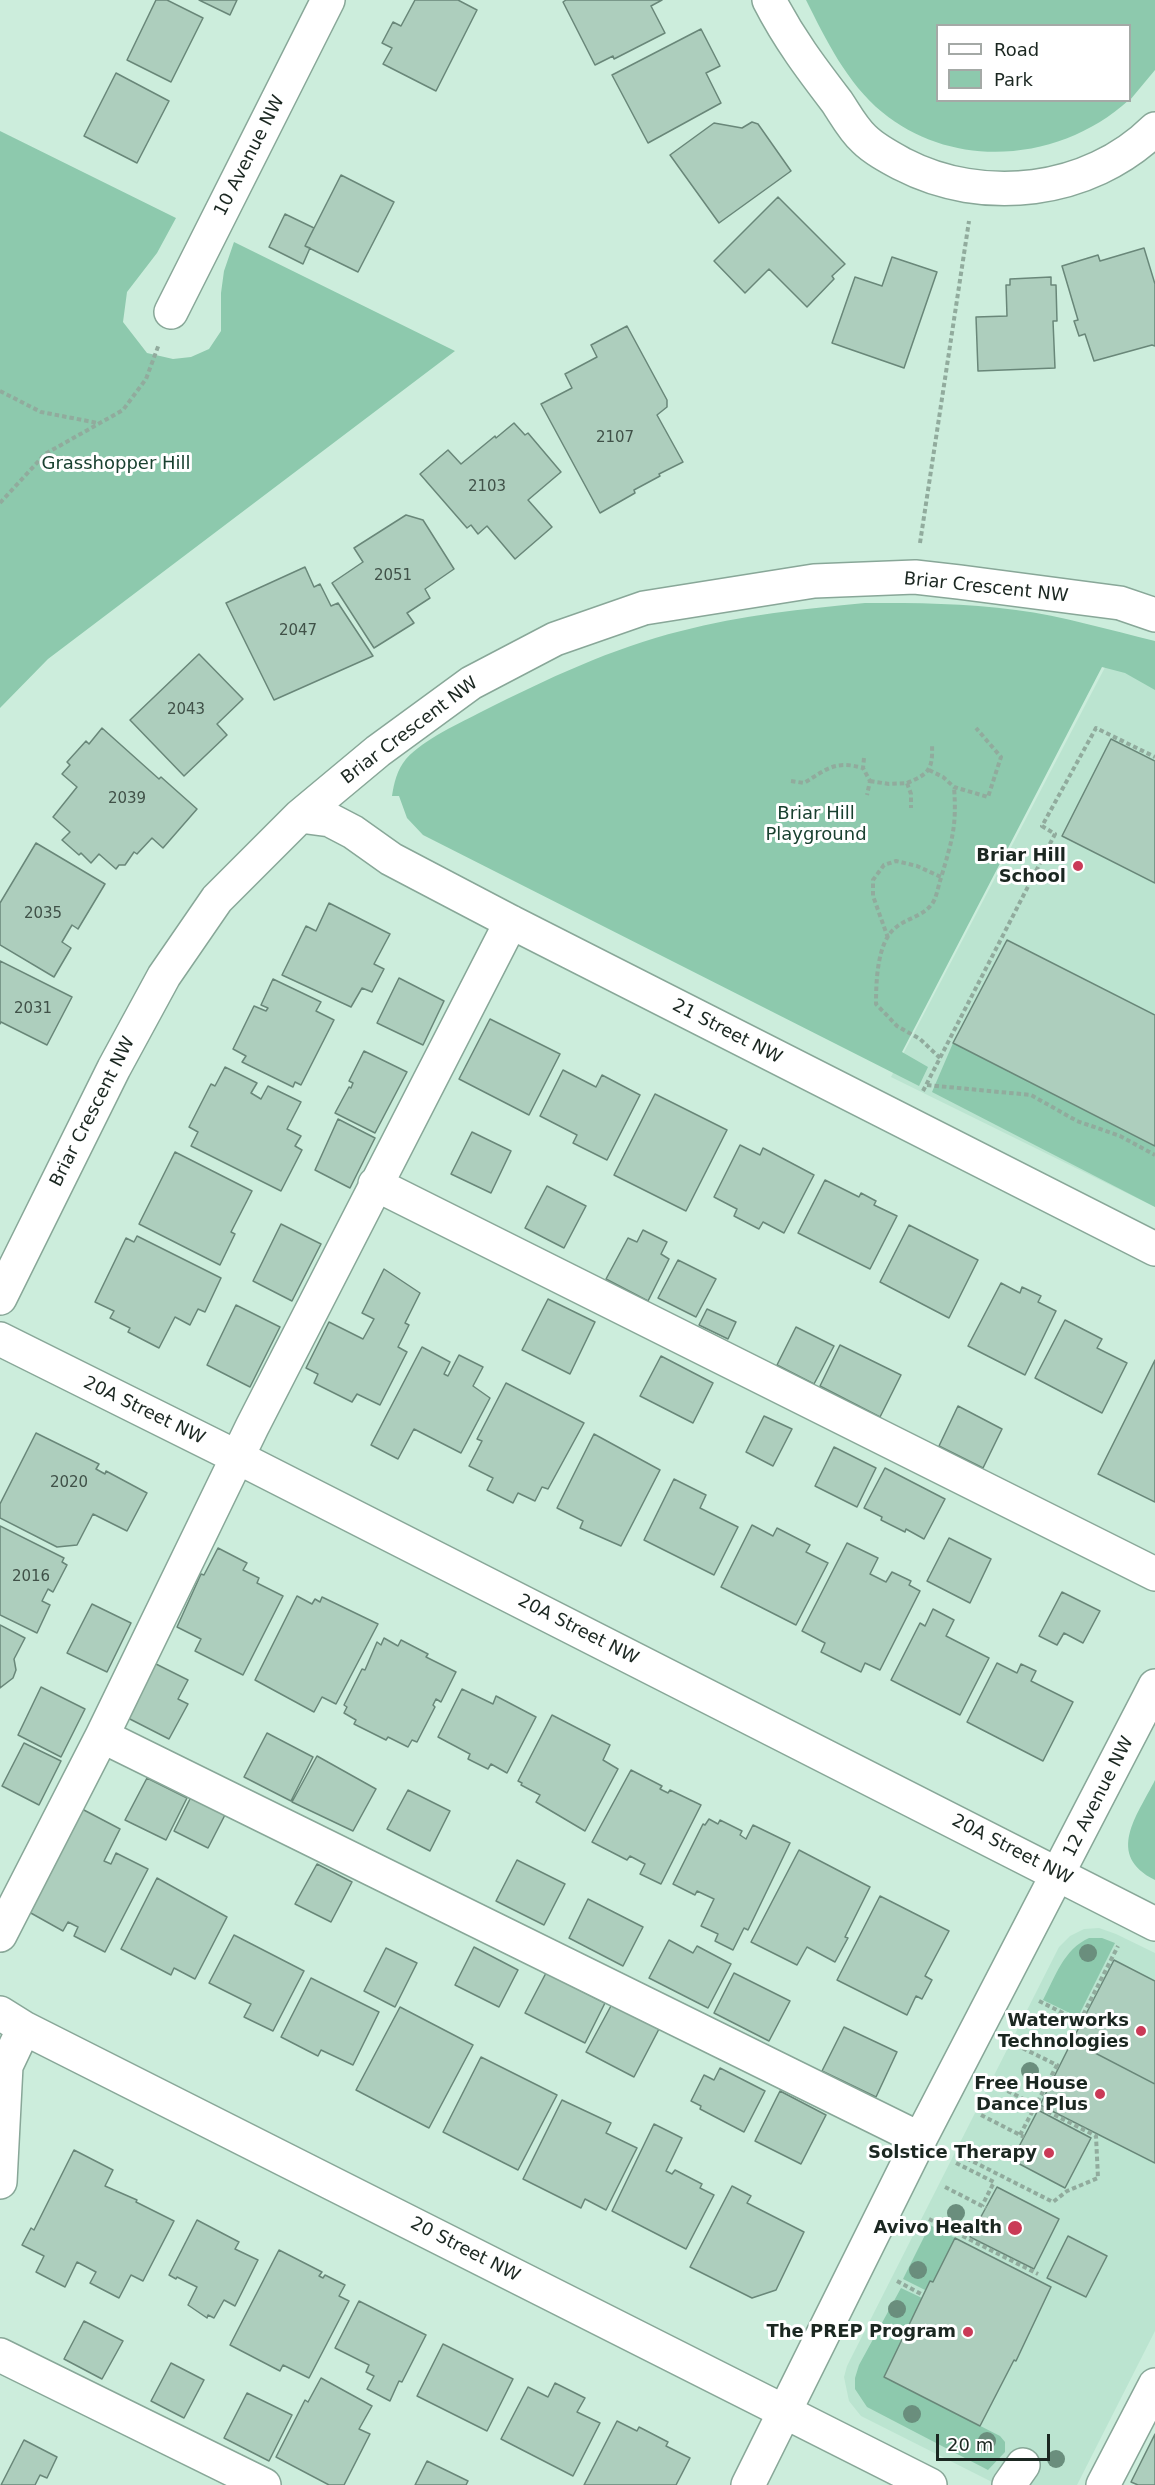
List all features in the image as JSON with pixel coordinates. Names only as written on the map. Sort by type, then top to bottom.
[{"type":"street","name":"10 Avenue NW","points":[[171,312],[328,0]]},
{"type":"street","points":[[769,0],[786,35],[863,138],[888,157],[915,171],[944,181],[974,188],[1030,188],[1058,183],[1085,174],[1117,158],[1155,129]]},
{"type":"street","name":"Briar Crescent NW","points":[[0,1298],[114,1068],[164,976],[218,898],[300,816],[378,751],[471,683],[555,639],[644,608],[814,580],[915,578],[1120,603],[1155,615]]},
{"type":"street","name":"21 Street NW","points":[[300,816],[330,820],[391,859],[511,922],[1155,1249]]},
{"type":"street","points":[[0,1935],[102,1736],[375,1184],[511,922]]},
{"type":"street","points":[[375,1184],[1155,1574]]},
{"type":"street","name":"20A Street NW","points":[[0,1339],[239,1458],[1155,1924]]},
{"type":"street","name":"12 Avenue NW","points":[[748,2485],[920,2139],[1059,1875],[1155,1686]]},
{"type":"street","points":[[102,1736],[920,2139]]},
{"type":"street","points":[[0,2182],[6,2066],[12,2021]]},
{"type":"street","name":"20 Street NW","points":[[12,2021],[930,2485]]},
{"type":"street","points":[[0,2355],[264,2485]]},
{"type":"street","points":[[1103,2485],[1155,2385]]},
{"type":"path","points":[[915,578],[974,188]]},
{"type":"path","points":[[0,503],[45,454],[123,410],[146,380],[171,312]]},
{"type":"path","points":[[0,391],[41,412],[99,423]]},
{"type":"path","points":[[930,770],[943,777],[954,787],[988,797],[1001,757],[976,728]]},
{"type":"path","points":[[921,1094],[1054,834],[1042,826],[1096,728],[1155,757]]},
{"type":"path","points":[[870,781],[889,784],[907,783],[918,779],[930,770],[933,761],[932,745]]},
{"type":"path","points":[[864,758],[863,768],[870,781],[867,795]]},
{"type":"path","points":[[791,781],[804,783],[834,765],[848,764],[863,768]]},
{"type":"path","points":[[907,783],[911,794],[911,808]]},
{"type":"path","points":[[940,1058],[920,1039],[897,1026],[876,1004],[876,976],[883,948],[893,929],[922,915],[934,902],[955,832],[954,787]]},
{"type":"path","points":[[888,939],[873,896],[873,880],[884,865],[897,861],[941,877]]},
{"type":"path","points":[[927,1085],[1030,1095],[1077,1121],[1120,1136],[1155,1155]]},
{"type":"path","points":[[1039,2001],[1081,2022],[1121,1940]]},
{"type":"path","points":[[981,2115],[1022,2136],[1058,2066],[1017,2045]]},
{"type":"path","points":[[960,2155],[1053,2202],[1067,2191],[1098,2178],[1096,2136],[996,2085]]},
{"type":"path","points":[[945,2187],[984,2207],[994,2182],[956,2163]]},
{"type":"path","points":[[928,2219],[1038,2274]]},
{"type":"path","points":[[897,2281],[923,2295]]},
{"type":"shaded area","name":"Briar Hill School","points":[[1113,652],[1155,655],[1155,1207],[891,1077]]},
{"type":"shaded area","points":[[1099,1928],[1155,1953],[1155,2331],[1077,2485],[998,2485],[861,2416],[849,2401],[844,2377],[847,2366],[1059,1947],[1070,1936],[1084,1929]]},
{"type":"green space","points":[[806,0],[1155,0],[1155,70],[1131,99],[1131,24],[936,24],[936,102],[1126,102],[1102,120],[1072,136],[1041,146],[1008,151],[975,151],[942,144],[911,131],[870,101],[848,74]]},
{"type":"green space","name":"Grasshopper Hill","points":[[0,131],[176,218],[157,253],[127,292],[123,322],[147,353],[173,359],[191,357],[209,349],[221,331],[221,293],[224,271],[234,242],[455,351],[48,659],[0,708]]},
{"type":"green space","name":"Briar Hill Playground","points":[[865,603],[922,603],[1016,610],[1155,641],[1155,690],[1125,673],[1102,667],[902,1052],[928,1067],[919,1086],[423,835],[407,818],[399,796],[392,796],[400,768],[406,759],[422,745],[483,711],[580,665],[630,646],[704,625],[772,613]]},
{"type":"green space","points":[[953,1043],[1155,1146],[1155,1207],[932,1092]]},
{"type":"green space","points":[[1155,1780],[1155,1880],[1140,1870],[1131,1859],[1128,1847],[1134,1821]]},
{"type":"green space","points":[[1089,1938],[1102,1938],[1115,1943],[1078,2017],[1043,2000],[1067,1956],[1080,1943]]},
{"type":"green space","points":[[930,2225],[955,2238],[933,2282],[930,2281],[925,2290],[903,2279]]},
{"type":"green space","points":[[901,2288],[922,2298],[884,2377],[1000,2436],[1005,2442],[1005,2452],[988,2470],[867,2407],[855,2389],[855,2378],[859,2365]]},
{"type":"building","points":[[156,0],[167,0],[203,18],[171,82],[127,60]]},
{"type":"building","points":[[199,0],[237,0],[230,15]]},
{"type":"building","points":[[415,0],[458,0],[477,10],[436,91],[383,64],[392,48],[382,43],[393,22],[401,26]]},
{"type":"building","points":[[566,0],[662,0],[651,6],[665,33],[614,59],[613,56],[595,65],[563,2]]},
{"type":"building","points":[[701,29],[720,66],[706,73],[721,103],[648,143],[612,75]]},
{"type":"building","points":[[116,73],[169,101],[137,163],[84,136]]},
{"type":"building","points":[[752,122],[758,124],[791,171],[719,223],[670,155],[714,123],[742,128]]},
{"type":"building","points":[[341,175],[394,202],[358,272],[305,246]]},
{"type":"building","points":[[778,197],[845,264],[807,307],[769,269],[745,293],[714,261]]},
{"type":"building","points":[[285,214],[314,228],[305,246],[310,248],[303,264],[269,247]]},
{"type":"building","points":[[1144,248],[1155,284],[1155,346],[1094,361],[1085,334],[1079,336],[1074,321],[1078,320],[1062,266],[1098,255],[1100,261]]},
{"type":"building","points":[[892,257],[937,272],[904,368],[832,343],[855,277],[882,286]]},
{"type":"building","points":[[1051,277],[1051,285],[1056,285],[1057,321],[1053,321],[1055,368],[978,371],[976,317],[1007,316],[1006,285],[1010,285],[1010,279]]},
{"type":"building","points":[[627,326],[667,400],[667,407],[657,415],[683,462],[659,474],[660,476],[634,490],[635,493],[600,513],[541,404],[572,388],[565,374],[597,357],[591,345]]},
{"type":"building","points":[[514,423],[525,435],[528,433],[561,472],[528,500],[552,527],[515,559],[487,526],[478,534],[471,525],[467,528],[420,474],[448,450],[461,464]]},
{"type":"building","points":[[406,515],[423,520],[454,569],[425,589],[430,598],[407,613],[414,623],[374,648],[332,583],[363,562],[354,548]]},
{"type":"building","points":[[305,567],[314,587],[320,584],[331,606],[338,603],[373,656],[274,700],[226,603]]},
{"type":"building","points":[[199,654],[243,699],[217,724],[227,735],[184,776],[130,720]]},
{"type":"building","points":[[102,728],[159,779],[161,777],[197,809],[163,848],[152,838],[137,854],[134,852],[125,865],[119,865],[116,869],[99,854],[91,863],[81,853],[79,855],[62,840],[70,832],[53,817],[77,787],[62,774],[70,765],[67,762],[86,741],[89,744]]},
{"type":"building","points":[[1111,739],[1155,761],[1155,883],[1062,836]]},
{"type":"building","points":[[36,843],[105,884],[78,929],[72,925],[62,942],[71,948],[54,977],[0,945],[0,903]]},
{"type":"building","points":[[329,903],[390,934],[374,964],[384,969],[372,992],[362,988],[351,1007],[282,975],[306,926],[316,931]]},
{"type":"building","points":[[1007,940],[1155,1015],[1155,1146],[953,1043]]},
{"type":"building","points":[[0,961],[72,997],[47,1045],[1,1022],[0,1024]]},
{"type":"building","points":[[399,978],[444,1001],[423,1045],[377,1023]]},
{"type":"building","points":[[273,979],[321,1002],[316,1011],[334,1020],[301,1085],[295,1082],[293,1087],[242,1062],[246,1056],[233,1049],[254,1006],[266,1011],[268,1008],[261,1005]]},
{"type":"building","points":[[490,1019],[560,1054],[529,1115],[459,1079]]},
{"type":"building","points":[[364,1051],[407,1072],[375,1133],[335,1113],[349,1087],[351,1088],[353,1083],[349,1081]]},
{"type":"building","points":[[225,1067],[257,1083],[251,1093],[261,1099],[268,1086],[301,1102],[287,1129],[301,1136],[295,1146],[302,1150],[281,1191],[191,1146],[198,1132],[189,1127],[211,1084],[215,1086]]},
{"type":"building","points":[[563,1070],[596,1087],[602,1075],[640,1095],[607,1160],[573,1143],[577,1135],[540,1116]]},
{"type":"building","points":[[655,1094],[727,1130],[686,1211],[614,1175]]},
{"type":"building","points":[[338,1119],[375,1138],[350,1188],[315,1170]]},
{"type":"building","points":[[472,1132],[511,1151],[491,1193],[451,1174]]},
{"type":"building","points":[[740,1145],[760,1155],[763,1148],[814,1175],[784,1233],[763,1222],[759,1229],[734,1216],[737,1209],[714,1197]]},
{"type":"building","points":[[175,1152],[252,1191],[231,1232],[235,1234],[220,1265],[139,1224]]},
{"type":"building","points":[[825,1180],[859,1197],[861,1193],[876,1201],[874,1205],[897,1216],[870,1269],[798,1233]]},
{"type":"building","points":[[547,1186],[586,1206],[564,1248],[525,1228]]},
{"type":"building","points":[[281,1224],[321,1244],[292,1301],[253,1281]]},
{"type":"building","points":[[909,1225],[978,1260],[949,1318],[880,1282]]},
{"type":"building","points":[[643,1230],[667,1242],[661,1254],[669,1259],[648,1301],[606,1279],[628,1238],[637,1242]]},
{"type":"building","points":[[137,1236],[221,1278],[205,1312],[198,1309],[190,1325],[175,1317],[159,1348],[128,1332],[130,1328],[110,1318],[114,1311],[95,1302],[126,1238],[134,1242]]},
{"type":"building","points":[[678,1260],[716,1279],[696,1317],[658,1298]]},
{"type":"building","points":[[384,1269],[420,1293],[405,1323],[409,1325],[398,1347],[407,1352],[380,1405],[357,1394],[352,1402],[314,1383],[318,1374],[306,1368],[329,1322],[363,1339],[374,1319],[362,1313]]},
{"type":"building","points":[[1001,1283],[1020,1293],[1022,1287],[1041,1296],[1038,1302],[1056,1311],[1025,1375],[968,1346]]},
{"type":"building","points":[[548,1299],[595,1322],[570,1374],[522,1350]]},
{"type":"building","points":[[236,1305],[280,1327],[250,1387],[207,1365]]},
{"type":"building","points":[[707,1309],[736,1322],[728,1339],[699,1325]]},
{"type":"building","points":[[1065,1320],[1102,1339],[1097,1348],[1127,1363],[1102,1413],[1035,1378]]},
{"type":"building","points":[[796,1327],[834,1346],[814,1384],[777,1365]]},
{"type":"building","points":[[840,1345],[901,1375],[880,1417],[820,1386]]},
{"type":"building","points":[[422,1347],[450,1362],[444,1374],[448,1376],[459,1355],[483,1367],[473,1386],[490,1398],[461,1453],[414,1429],[398,1459],[371,1445]]},
{"type":"building","points":[[661,1356],[713,1383],[693,1423],[640,1396]]},
{"type":"building","points":[[1155,1360],[1155,1502],[1098,1474]]},
{"type":"building","points":[[506,1383],[584,1423],[548,1489],[542,1487],[535,1501],[518,1493],[513,1503],[487,1490],[493,1478],[469,1466],[482,1441],[477,1439]]},
{"type":"building","points":[[958,1406],[1002,1429],[983,1468],[939,1446]]},
{"type":"building","points":[[764,1416],[792,1429],[773,1466],[746,1452]]},
{"type":"building","points":[[36,1433],[99,1464],[96,1469],[105,1474],[106,1471],[147,1493],[127,1531],[93,1514],[77,1545],[57,1547],[0,1518],[0,1504]]},
{"type":"building","points":[[594,1434],[660,1470],[621,1546],[580,1528],[583,1521],[557,1508]]},
{"type":"building","points":[[834,1447],[876,1468],[857,1507],[815,1486]]},
{"type":"building","points":[[885,1468],[945,1499],[924,1539],[906,1529],[905,1532],[881,1520],[882,1517],[864,1508]]},
{"type":"building","points":[[674,1479],[706,1495],[700,1508],[738,1527],[714,1575],[644,1540]]},
{"type":"building","points":[[752,1525],[773,1536],[777,1528],[810,1545],[806,1552],[828,1563],[796,1625],[721,1587]]},
{"type":"building","points":[[0,1526],[64,1558],[62,1562],[67,1565],[53,1592],[48,1589],[42,1601],[50,1605],[37,1633],[0,1615]]},
{"type":"building","points":[[949,1538],[991,1559],[970,1603],[927,1581]]},
{"type":"building","points":[[847,1543],[878,1558],[870,1574],[886,1582],[892,1572],[911,1581],[909,1585],[920,1591],[880,1670],[865,1663],[861,1672],[821,1652],[825,1643],[802,1631]]},
{"type":"building","points":[[218,1548],[247,1563],[243,1570],[259,1578],[257,1583],[283,1596],[243,1675],[195,1651],[201,1639],[177,1627],[201,1574],[204,1575]]},
{"type":"building","points":[[1062,1592],[1100,1611],[1083,1643],[1064,1633],[1057,1645],[1039,1636]]},
{"type":"building","points":[[297,1596],[312,1604],[315,1599],[320,1602],[322,1597],[378,1624],[336,1704],[322,1697],[314,1712],[255,1680]]},
{"type":"building","points":[[92,1604],[131,1623],[107,1672],[67,1653]]},
{"type":"building","points":[[933,1609],[954,1620],[946,1636],[989,1658],[960,1715],[891,1680],[920,1623],[925,1626]]},
{"type":"building","points":[[0,1625],[25,1638],[14,1659],[16,1670],[13,1678],[0,1688]]},
{"type":"building","points":[[384,1638],[398,1646],[401,1640],[428,1654],[426,1657],[456,1672],[441,1702],[436,1699],[433,1705],[435,1707],[417,1742],[412,1740],[408,1747],[388,1737],[386,1740],[354,1724],[356,1720],[344,1713],[347,1707],[344,1705],[362,1669],[365,1670],[377,1642],[381,1645]]},
{"type":"building","points":[[152,1662],[188,1680],[178,1699],[188,1704],[169,1739],[124,1716]]},
{"type":"building","points":[[997,1663],[1017,1673],[1021,1664],[1036,1671],[1031,1681],[1073,1702],[1043,1761],[967,1722]]},
{"type":"building","points":[[41,1687],[85,1709],[61,1757],[18,1735]]},
{"type":"building","points":[[462,1689],[493,1704],[496,1696],[536,1717],[507,1773],[491,1764],[488,1769],[468,1759],[470,1754],[438,1737]]},
{"type":"building","points":[[552,1715],[610,1745],[603,1760],[618,1769],[585,1831],[536,1802],[540,1795],[518,1781]]},
{"type":"building","points":[[267,1733],[313,1757],[291,1801],[244,1777]]},
{"type":"building","points":[[24,1743],[61,1761],[39,1805],[2,1786]]},
{"type":"building","points":[[317,1756],[376,1789],[353,1831],[292,1802]]},
{"type":"building","points":[[631,1770],[662,1786],[660,1789],[668,1793],[670,1790],[701,1805],[661,1884],[640,1874],[645,1864],[630,1856],[627,1860],[592,1842]]},
{"type":"building","points":[[147,1778],[187,1798],[166,1840],[125,1820]]},
{"type":"building","points":[[408,1790],[450,1811],[430,1851],[387,1829]]},
{"type":"building","points":[[193,1793],[227,1811],[208,1848],[174,1831]]},
{"type":"building","points":[[82,1809],[120,1829],[104,1861],[111,1864],[116,1853],[148,1869],[105,1952],[74,1936],[78,1927],[68,1922],[63,1931],[29,1912]]},
{"type":"building","points":[[709,1819],[718,1824],[720,1820],[742,1831],[740,1835],[746,1839],[753,1825],[790,1843],[748,1930],[744,1928],[733,1950],[715,1941],[718,1934],[701,1926],[714,1899],[697,1891],[695,1895],[673,1884],[703,1824],[705,1825]]},
{"type":"building","points":[[799,1850],[870,1887],[835,1962],[807,1947],[797,1965],[751,1942]]},
{"type":"building","points":[[517,1860],[565,1884],[544,1925],[496,1901]]},
{"type":"building","points":[[317,1864],[352,1882],[331,1922],[295,1904]]},
{"type":"building","points":[[157,1878],[227,1917],[195,1979],[174,1968],[171,1975],[121,1949]]},
{"type":"building","points":[[880,1896],[949,1931],[925,1976],[932,1980],[922,1999],[916,1996],[907,2015],[837,1980]]},
{"type":"building","points":[[588,1899],[643,1927],[623,1966],[569,1938]]},
{"type":"building","points":[[234,1935],[304,1971],[273,2031],[244,2017],[251,2004],[209,1983]]},
{"type":"building","points":[[669,1940],[693,1953],[697,1946],[731,1964],[708,2008],[649,1978]]},
{"type":"building","points":[[474,1947],[518,1970],[499,2007],[455,1985]]},
{"type":"building","points":[[386,1948],[417,1963],[395,2007],[364,1991]]},
{"type":"building","points":[[1114,1960],[1155,1981],[1155,2084],[1072,2041]]},
{"type":"building","points":[[546,1973],[605,2003],[585,2043],[525,2013]]},
{"type":"building","points":[[734,1973],[790,2001],[769,2041],[714,2013]]},
{"type":"building","points":[[311,1978],[379,2012],[353,2065],[321,2050],[318,2056],[281,2037]]},
{"type":"building","points":[[612,2004],[659,2029],[634,2077],[586,2052]]},
{"type":"building","points":[[400,2007],[473,2045],[429,2128],[356,2090]]},
{"type":"building","points":[[844,2027],[897,2052],[876,2097],[822,2071]]},
{"type":"building","name":"Free House Dance Plus","points":[[1072,2041],[1155,2084],[1155,2163],[1040,2105]]},
{"type":"building","points":[[481,2057],[557,2095],[518,2170],[443,2132]]},
{"type":"building","points":[[720,2068],[765,2091],[744,2132],[700,2109],[701,2106],[691,2101],[704,2075],[714,2080]]},
{"type":"building","points":[[780,2091],[826,2115],[801,2164],[755,2141]]},
{"type":"building","points":[[562,2100],[611,2123],[606,2133],[637,2148],[606,2210],[585,2199],[581,2208],[523,2179]]},
{"type":"building","name":"Solstice Therapy","points":[[1038,2110],[1091,2138],[1065,2188],[1012,2160]]},
{"type":"building","points":[[654,2124],[682,2138],[666,2171],[672,2174],[675,2170],[702,2184],[700,2188],[714,2195],[686,2249],[612,2211]]},
{"type":"building","points":[[74,2150],[113,2170],[105,2186],[137,2200],[136,2202],[174,2221],[143,2281],[131,2275],[119,2298],[90,2283],[96,2272],[77,2262],[65,2287],[36,2272],[44,2256],[22,2245],[31,2228],[34,2230]]},
{"type":"building","points":[[732,2186],[751,2196],[747,2203],[804,2232],[776,2290],[752,2298],[690,2267]]},
{"type":"building","name":"Avivo Health","points":[[997,2187],[1059,2219],[1034,2269],[970,2237]]},
{"type":"building","points":[[197,2220],[239,2242],[235,2249],[258,2260],[235,2306],[224,2300],[214,2318],[208,2315],[207,2318],[188,2305],[197,2287],[169,2275]]},
{"type":"building","points":[[1068,2236],[1107,2256],[1086,2297],[1047,2278]]},
{"type":"building","name":"The PREP Program","points":[[955,2238],[1051,2287],[1016,2361],[1014,2360],[980,2426],[884,2377],[930,2281],[933,2282]]},
{"type":"building","points":[[279,2250],[322,2272],[319,2276],[323,2278],[325,2275],[345,2285],[339,2296],[349,2301],[309,2378],[283,2365],[280,2371],[230,2345]]},
{"type":"building","points":[[359,2301],[426,2335],[390,2401],[367,2389],[374,2376],[366,2372],[369,2365],[335,2348]]},
{"type":"building","points":[[84,2321],[123,2341],[102,2379],[64,2359]]},
{"type":"building","points":[[443,2344],[513,2379],[487,2431],[417,2396]]},
{"type":"building","points":[[171,2363],[204,2380],[184,2418],[151,2401]]},
{"type":"building","points":[[321,2378],[372,2406],[359,2429],[370,2434],[344,2485],[329,2485],[276,2457],[305,2400],[308,2402]]},
{"type":"building","points":[[555,2383],[585,2398],[577,2412],[600,2423],[573,2476],[501,2439],[528,2387],[548,2397]]},
{"type":"building","points":[[247,2393],[292,2415],[269,2461],[224,2438]]},
{"type":"building","points":[[617,2421],[637,2431],[639,2427],[668,2442],[666,2446],[690,2458],[676,2485],[584,2485]]},
{"type":"building","points":[[1155,2434],[1155,2485],[1138,2485],[1131,2482]]},
{"type":"building","points":[[24,2440],[57,2457],[47,2478],[40,2475],[35,2485],[1,2485]]},
{"type":"building","points":[[427,2461],[468,2481],[466,2485],[415,2485]]},
{"type":"place","name":"Briar Hill School","points":[[1078,866]]},
{"type":"place","name":"Waterworks Technologies","points":[[1141,2031]]},
{"type":"place","name":"Free House Dance Plus","points":[[1100,2094]]},
{"type":"place","name":"Solstice Therapy","points":[[1049,2153]]},
{"type":"place","name":"Avivo Health","points":[[1015,2228]]},
{"type":"place","name":"The PREP Program","points":[[968,2332]]}]
